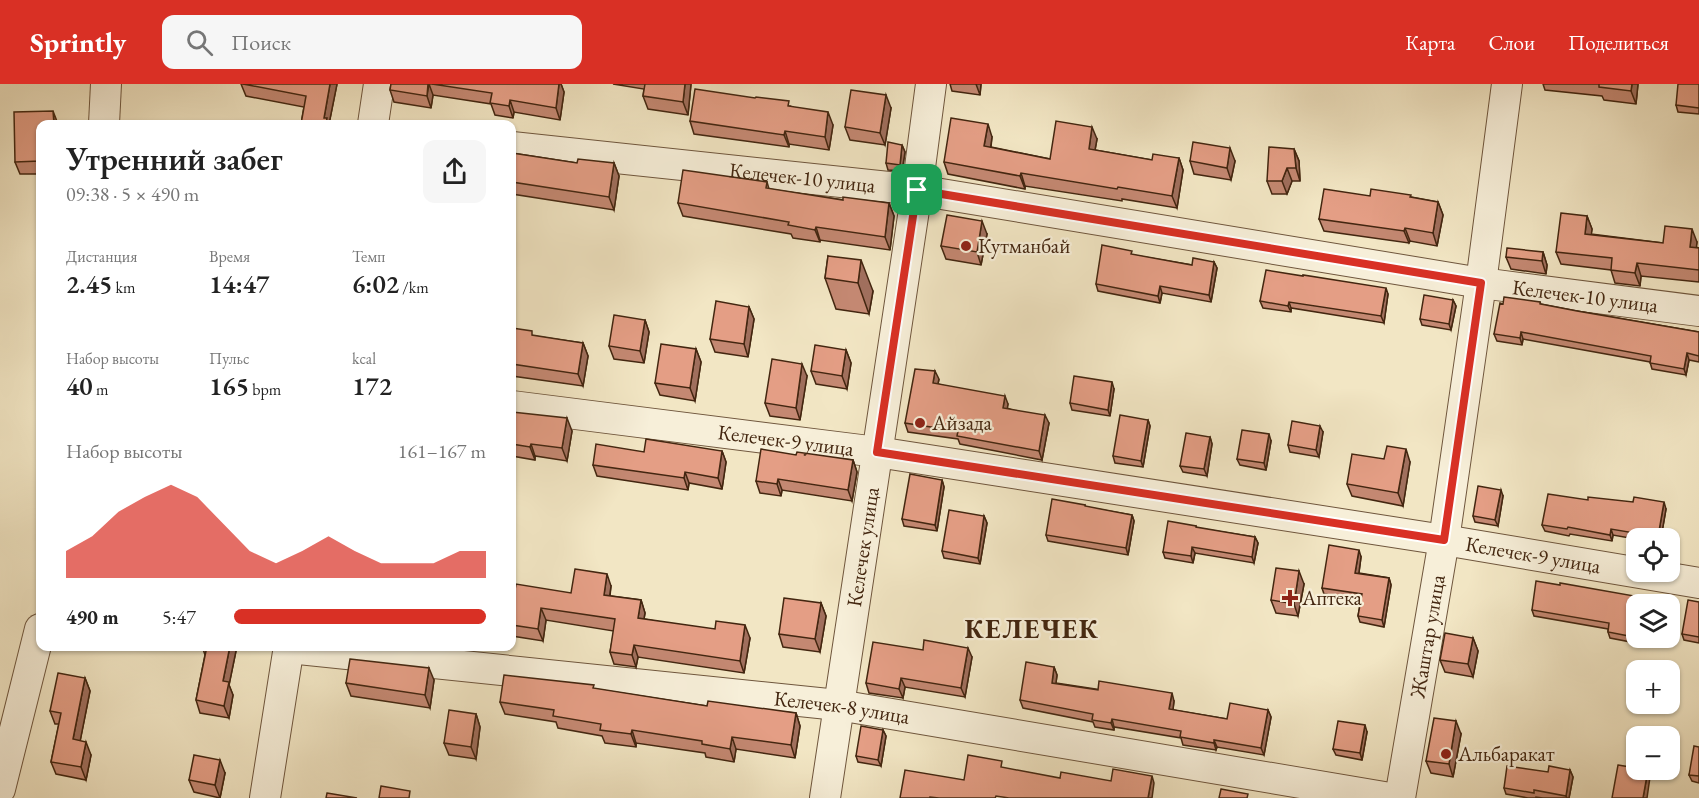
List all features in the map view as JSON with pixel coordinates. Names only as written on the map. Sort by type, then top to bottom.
[{"type":"street","points":[[104,120],[106,84]]},
{"type":"street","points":[[374,120],[379,84]]},
{"type":"street","name":"Келечек улица","points":[[825,798],[931,84]]},
{"type":"street","name":"Жаштар улица","points":[[1400,798],[1444,540],[1507,84]]},
{"type":"street","name":"Келечек-10 улица","points":[[516,147],[917,190],[1481,283],[1699,311]]},
{"type":"street","name":"Келечек-9 улица","points":[[516,407],[877,452],[1444,540],[1699,583]]},
{"type":"street","points":[[0,789],[36,645]]},
{"type":"street","points":[[265,798],[288,651]]},
{"type":"street","name":"Келечек-8 улица","points":[[327,651],[838,705],[1390,798]]},
{"type":"building","points":[[243,84],[330,84],[324,118],[327,120],[302,120],[306,96]]},
{"type":"building","points":[[391,84],[428,84],[427,96],[390,90]]},
{"type":"building","points":[[432,84],[559,84],[556,108],[510,100],[509,106],[490,103],[492,93]]},
{"type":"building","points":[[645,84],[685,84],[683,102],[643,96]]},
{"type":"building","points":[[1599,84],[1632,84],[1631,91],[1599,87]]},
{"type":"building","points":[[1678,84],[1699,84],[1699,108],[1676,105]]},
{"type":"building","points":[[695,89],[789,101],[788,106],[828,112],[825,137],[785,131],[784,135],[690,121]]},
{"type":"building","points":[[851,90],[886,95],[880,133],[845,127]]},
{"type":"building","points":[[53,111],[54,120],[36,120],[36,161],[15,162],[14,112]]},
{"type":"building","points":[[951,118],[988,124],[984,146],[1050,159],[1056,121],[1092,127],[1089,149],[1152,160],[1153,154],[1179,158],[1172,196],[1021,173],[1020,176],[944,162]]},
{"type":"building","points":[[888,142],[902,145],[900,165],[886,163]]},
{"type":"building","points":[[1193,142],[1230,148],[1227,168],[1190,161]]},
{"type":"building","points":[[1269,147],[1294,149],[1296,168],[1287,168],[1282,181],[1267,181]]},
{"type":"building","points":[[516,154],[577,163],[578,159],[614,163],[609,197],[516,183]]},
{"type":"building","points":[[683,170],[767,182],[766,188],[843,200],[843,197],[889,203],[885,237],[816,227],[815,230],[788,225],[789,222],[678,203]]},
{"type":"building","points":[[1324,189],[1370,196],[1371,189],[1438,202],[1433,233],[1319,219]]},
{"type":"building","points":[[1561,213],[1587,216],[1585,234],[1663,243],[1665,226],[1692,229],[1690,247],[1699,248],[1699,270],[1637,263],[1635,273],[1611,270],[1612,258],[1556,252]]},
{"type":"building","points":[[947,215],[982,221],[977,252],[941,246]]},
{"type":"building","points":[[1102,245],[1132,251],[1131,254],[1192,265],[1193,258],[1214,262],[1209,295],[1160,286],[1158,296],[1096,284]]},
{"type":"building","points":[[1507,248],[1543,252],[1542,261],[1506,257]]},
{"type":"building","points":[[828,256],[861,260],[858,283],[825,278]]},
{"type":"building","points":[[1266,270],[1386,288],[1381,316],[1289,302],[1288,306],[1260,301]]},
{"type":"building","points":[[1424,295],[1453,300],[1449,324],[1420,319]]},
{"type":"building","points":[[1504,297],[1699,332],[1699,356],[1687,353],[1684,369],[1650,363],[1651,356],[1521,332],[1520,338],[1494,334],[1500,303],[1503,304]]},
{"type":"building","points":[[716,301],[749,307],[744,344],[710,339]]},
{"type":"building","points":[[614,315],[645,320],[640,351],[609,346]]},
{"type":"building","points":[[516,329],[532,331],[532,335],[583,343],[578,374],[516,365]]},
{"type":"building","points":[[661,344],[696,349],[690,388],[655,383]]},
{"type":"building","points":[[815,345],[846,350],[842,376],[811,371]]},
{"type":"building","points":[[772,359],[802,364],[796,408],[765,403]]},
{"type":"building","points":[[915,369],[935,371],[933,383],[1005,396],[1003,408],[1045,415],[1039,451],[957,436],[958,431],[905,423]]},
{"type":"building","points":[[1074,376],[1112,382],[1108,410],[1070,403]]},
{"type":"building","points":[[516,412],[567,418],[562,448],[531,444],[530,447],[516,445]]},
{"type":"building","points":[[1120,415],[1148,420],[1141,461],[1113,456]]},
{"type":"building","points":[[1292,421],[1320,426],[1316,450],[1288,445]]},
{"type":"building","points":[[1242,430],[1269,434],[1264,463],[1237,459]]},
{"type":"building","points":[[1186,433],[1210,437],[1204,469],[1180,466]]},
{"type":"building","points":[[646,439],[722,451],[718,478],[685,472],[684,478],[593,465],[596,444],[644,452]]},
{"type":"building","points":[[1387,446],[1406,449],[1398,493],[1347,484],[1352,454],[1384,459]]},
{"type":"building","points":[[761,449],[796,455],[797,452],[853,460],[848,490],[778,479],[777,484],[756,481]]},
{"type":"building","points":[[910,474],[942,480],[935,525],[902,519]]},
{"type":"building","points":[[1478,486],[1501,490],[1495,520],[1473,516]]},
{"type":"building","points":[[1548,494],[1588,500],[1588,497],[1633,502],[1634,497],[1664,502],[1660,528],[1626,528],[1626,532],[1611,529],[1610,535],[1568,527],[1567,529],[1542,525]]},
{"type":"building","points":[[1052,499],[1132,515],[1126,548],[1046,535]]},
{"type":"building","points":[[949,510],[984,516],[978,558],[942,551]]},
{"type":"building","points":[[1168,521],[1255,537],[1252,557],[1192,547],[1191,556],[1163,552]]},
{"type":"building","points":[[1329,545],[1359,550],[1355,573],[1389,578],[1382,620],[1358,616],[1362,594],[1322,588]]},
{"type":"building","points":[[1276,568],[1299,571],[1294,604],[1271,600]]},
{"type":"building","points":[[575,569],[607,574],[604,595],[641,600],[638,618],[715,629],[716,621],[745,625],[740,661],[634,645],[632,655],[610,652],[615,619],[541,608],[538,629],[516,626],[516,584],[571,593]]},
{"type":"building","points":[[1536,581],[1626,595],[1626,635],[1608,632],[1609,623],[1532,610]]},
{"type":"building","points":[[784,598],[821,603],[815,639],[779,634]]},
{"type":"building","points":[[1688,600],[1699,602],[1699,637],[1682,634]]},
{"type":"building","points":[[1445,633],[1473,638],[1468,664],[1440,660]]},
{"type":"building","points":[[924,640],[968,648],[961,688],[901,678],[899,689],[866,683],[873,642],[923,650]]},
{"type":"building","points":[[206,651],[229,651],[223,681],[229,682],[224,706],[196,700]]},
{"type":"building","points":[[350,659],[429,668],[425,695],[346,683]]},
{"type":"building","points":[[1026,662],[1054,667],[1052,683],[1098,690],[1099,681],[1172,693],[1169,709],[1227,719],[1230,703],[1268,710],[1261,748],[1180,737],[1181,731],[1112,719],[1111,723],[1092,720],[1093,714],[1020,700]]},
{"type":"building","points":[[58,673],[85,678],[73,739],[86,742],[81,767],[51,762],[61,713],[50,711]]},
{"type":"building","points":[[504,675],[594,685],[593,688],[707,706],[708,701],[796,713],[791,745],[732,737],[730,749],[702,744],[702,741],[632,730],[631,734],[600,730],[601,724],[553,716],[554,710],[500,702]]},
{"type":"building","points":[[449,710],[476,714],[471,747],[444,743]]},
{"type":"building","points":[[1434,718],[1456,721],[1449,764],[1426,761]]},
{"type":"building","points":[[1338,721],[1365,725],[1360,753],[1333,749]]},
{"type":"building","points":[[861,726],[883,730],[878,760],[856,756]]},
{"type":"building","points":[[1694,746],[1699,747],[1699,776],[1689,775]]},
{"type":"building","points":[[194,755],[220,760],[215,785],[189,780]]},
{"type":"building","points":[[968,755],[1002,761],[1001,767],[1060,778],[1061,772],[1111,781],[1113,769],[1152,776],[1148,798],[1009,798],[996,796],[995,798],[900,798],[905,770],[964,780]]},
{"type":"building","points":[[1618,765],[1626,766],[1626,780],[1646,780],[1643,798],[1612,798]]},
{"type":"building","points":[[1507,766],[1548,772],[1549,766],[1570,770],[1566,796],[1534,790],[1534,793],[1504,788]]},
{"type":"building","points":[[381,786],[410,791],[409,798],[379,798]]},
{"type":"building","points":[[1221,789],[1248,794],[1247,798],[1219,798]]},
{"type":"building","points":[[327,793],[357,798],[326,798]]},
{"type":"place","name":"Кутманбай","points":[[966,246]]},
{"type":"place","name":"Айзада","points":[[920,423]]},
{"type":"place","name":"Аптека","points":[[1290,598]]},
{"type":"place","name":"Альбаракат","points":[[1446,754]]},
{"type":"district","name":"КЕЛЕЧЕК","points":[[1032,629]]},
{"type":"route","points":[[917,190],[1481,283],[1444,540],[877,452],[917,190]]}]
